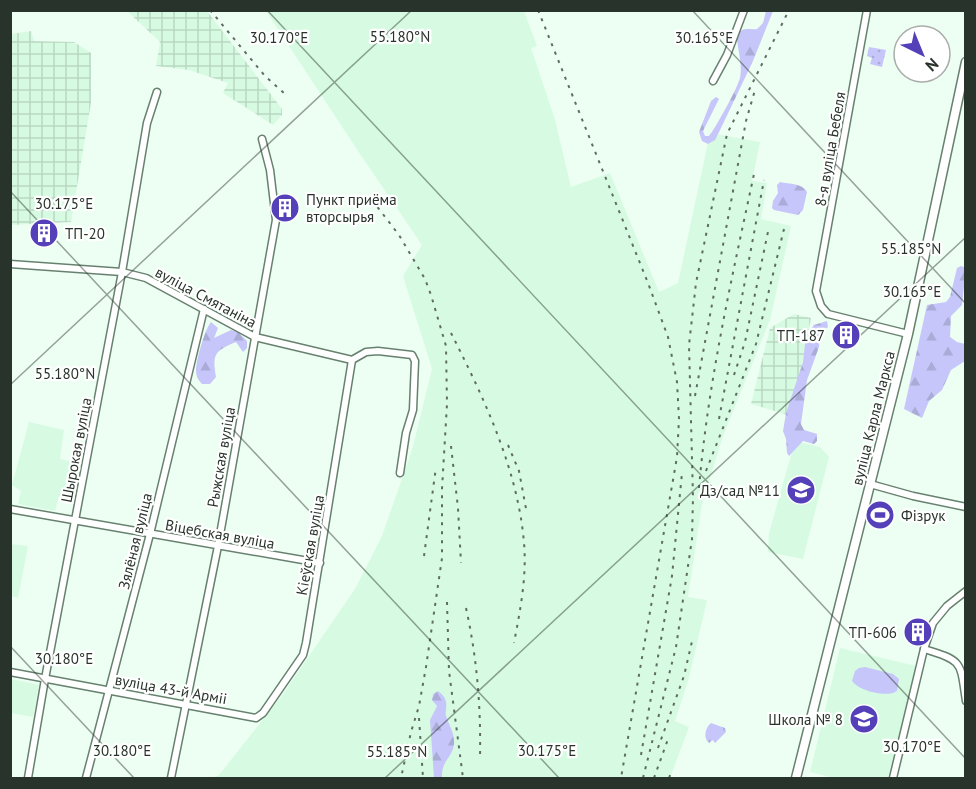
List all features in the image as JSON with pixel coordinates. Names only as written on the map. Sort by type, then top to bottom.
[{"type":"main road","name":"вуліца Карла Маркса","points":[[796,778],[908,334],[966,62]]},
{"type":"street","points":[[713,81],[727,55],[744,10]]},
{"type":"street","name":"8-я вуліца Бебеля","points":[[867,10],[816,291],[821,306],[828,314],[908,334]]},
{"type":"street","name":"Шырокая вуліца","points":[[28,778],[74,520],[122,272],[147,123],[157,92]]},
{"type":"street","name":"Рыжская вуліца","points":[[171,778],[218,546],[276,220],[270,170],[262,139]]},
{"type":"street","name":"вуліца Смятаніна","points":[[10,264],[122,272],[146,278],[255,337],[352,360]]},
{"type":"street","name":"Зялёная вуліца","points":[[86,778],[150,534],[204,309]]},
{"type":"street","points":[[352,360],[366,352],[378,351],[412,355],[415,361],[413,410],[406,433],[400,473]]},
{"type":"street","name":"Кіеўская вуліца","points":[[255,718],[270,705],[303,655],[352,360]]},
{"type":"street","points":[[870,484],[966,507]]},
{"type":"street","name":"Віцебская вуліца","points":[[10,509],[320,563]]},
{"type":"street","points":[[893,778],[924,649],[933,623],[939,614],[966,591]]},
{"type":"street","points":[[924,649],[956,660],[962,674],[966,701]]},
{"type":"street","name":"вуліца 43-й Арміі","points":[[10,672],[255,718]]},
{"type":"shaded area","points":[[127,11],[207,11],[282,109],[282,115],[273,125],[223,93],[228,83],[189,70],[156,66],[160,42]]},
{"type":"shaded area","points":[[266,11],[524,11],[537,46],[531,48],[555,120],[571,187],[610,173],[659,292],[678,283],[710,133],[760,142],[752,181],[767,183],[761,219],[791,226],[770,320],[723,436],[702,504],[688,597],[707,600],[689,678],[675,721],[689,727],[670,778],[212,778],[219,775],[283,694],[355,589],[382,536],[412,450],[432,369],[403,276],[422,245]]},
{"type":"shaded area","points":[[31,31],[34,41],[74,42],[91,53],[91,103],[71,222],[11,225],[11,34]]},
{"type":"shaded area","points":[[794,314],[811,318],[792,416],[751,404],[770,328]]},
{"type":"shaded area","points":[[29,422],[64,430],[60,459],[83,464],[76,500],[59,496],[55,511],[18,504],[21,491],[12,485]]},
{"type":"shaded area","name":"Дз/сад №11","points":[[795,441],[820,447],[829,457],[803,559],[768,552],[769,533]]},
{"type":"shaded area","points":[[10,544],[28,546],[18,598],[11,596]]},
{"type":"shaded area","name":"Школа № 8","points":[[840,648],[916,666],[891,778],[834,778],[810,772]]},
{"type":"shaded area","points":[[11,679],[39,685],[33,717],[11,713]]},
{"type":"green space","points":[[766,11],[773,11],[753,61],[715,140],[708,144],[702,141],[699,132],[711,101],[716,97],[719,99],[703,131],[705,136],[709,136],[716,125],[740,78],[737,36],[743,30],[757,29],[763,23]]},
{"type":"green space","points":[[869,47],[886,50],[882,67],[870,64],[872,58],[867,56]]},
{"type":"green space","points":[[780,182],[799,185],[807,192],[803,210],[798,215],[772,208],[778,193],[777,185]]},
{"type":"green space","points":[[961,266],[966,268],[962,305],[951,316],[950,337],[965,344],[965,361],[951,370],[942,390],[929,401],[922,418],[904,409],[927,305],[946,302],[950,297],[957,268]]},
{"type":"green space","points":[[827,321],[828,327],[820,333],[819,347],[807,380],[801,424],[804,430],[817,434],[817,441],[814,444],[803,441],[789,456],[783,431],[786,413],[803,362],[806,335],[814,325]]},
{"type":"green space","points":[[211,322],[218,328],[214,338],[231,330],[238,332],[247,341],[247,348],[243,352],[236,342],[219,351],[214,363],[216,377],[210,384],[202,384],[197,376],[196,366]]},
{"type":"green space","points":[[865,667],[893,674],[899,679],[897,691],[880,694],[856,685],[852,681],[855,671]]},
{"type":"green space","points":[[438,691],[446,700],[446,716],[453,733],[454,744],[443,767],[442,778],[434,778],[430,720],[437,706],[432,700],[433,694]]},
{"type":"green space","points":[[711,723],[725,728],[726,732],[715,743],[713,740],[709,743],[705,736]]},
{"type":"railway","points":[[210,10],[265,76],[285,94]]},
{"type":"railway","points":[[538,10],[648,283],[668,337],[677,382],[679,419],[677,457],[621,778]]},
{"type":"railway","points":[[643,778],[676,647],[692,539],[689,345],[696,283],[727,134],[789,10]]},
{"type":"railway","points":[[695,396],[746,121],[755,90]]},
{"type":"railway","points":[[699,488],[715,369],[754,174]]},
{"type":"railway","points":[[719,419],[764,180]]},
{"type":"railway","points":[[372,200],[399,235],[425,279],[446,346],[447,404],[442,489],[442,558],[419,706],[401,778]]},
{"type":"railway","points":[[734,375],[745,342],[769,227]]},
{"type":"railway","points":[[706,471],[756,344],[784,229]]},
{"type":"railway","points":[[451,333],[498,435],[515,489],[524,543],[525,568],[514,643]]},
{"type":"railway","points":[[508,445],[519,471],[527,514]]},
{"type":"railway","points":[[451,446],[461,563]]},
{"type":"railway","points":[[424,556],[436,467]]},
{"type":"railway","points":[[641,755],[672,576],[682,473]]},
{"type":"railway","points":[[447,602],[449,671],[463,778]]},
{"type":"railway","points":[[466,608],[478,683],[480,758]]},
{"type":"railway","points":[[658,748],[684,676],[693,637]]},
{"type":"railway","points":[[419,718],[423,778]]},
{"type":"railway","points":[[654,778],[668,739]]},
{"type":"railway","points":[[669,778],[671,773]]},
{"type":"place","name":"Пункт приёма вторсырья","points":[[285,208]]},
{"type":"place","name":"ТП-20","points":[[44,233]]},
{"type":"place","name":"ТП-187","points":[[846,335]]},
{"type":"place","name":"Дз/сад №11","points":[[801,490]]},
{"type":"place","name":"Фізрук","points":[[880,515]]},
{"type":"place","name":"ТП-606","points":[[918,632]]},
{"type":"place","name":"Школа № 8","points":[[864,719]]}]
